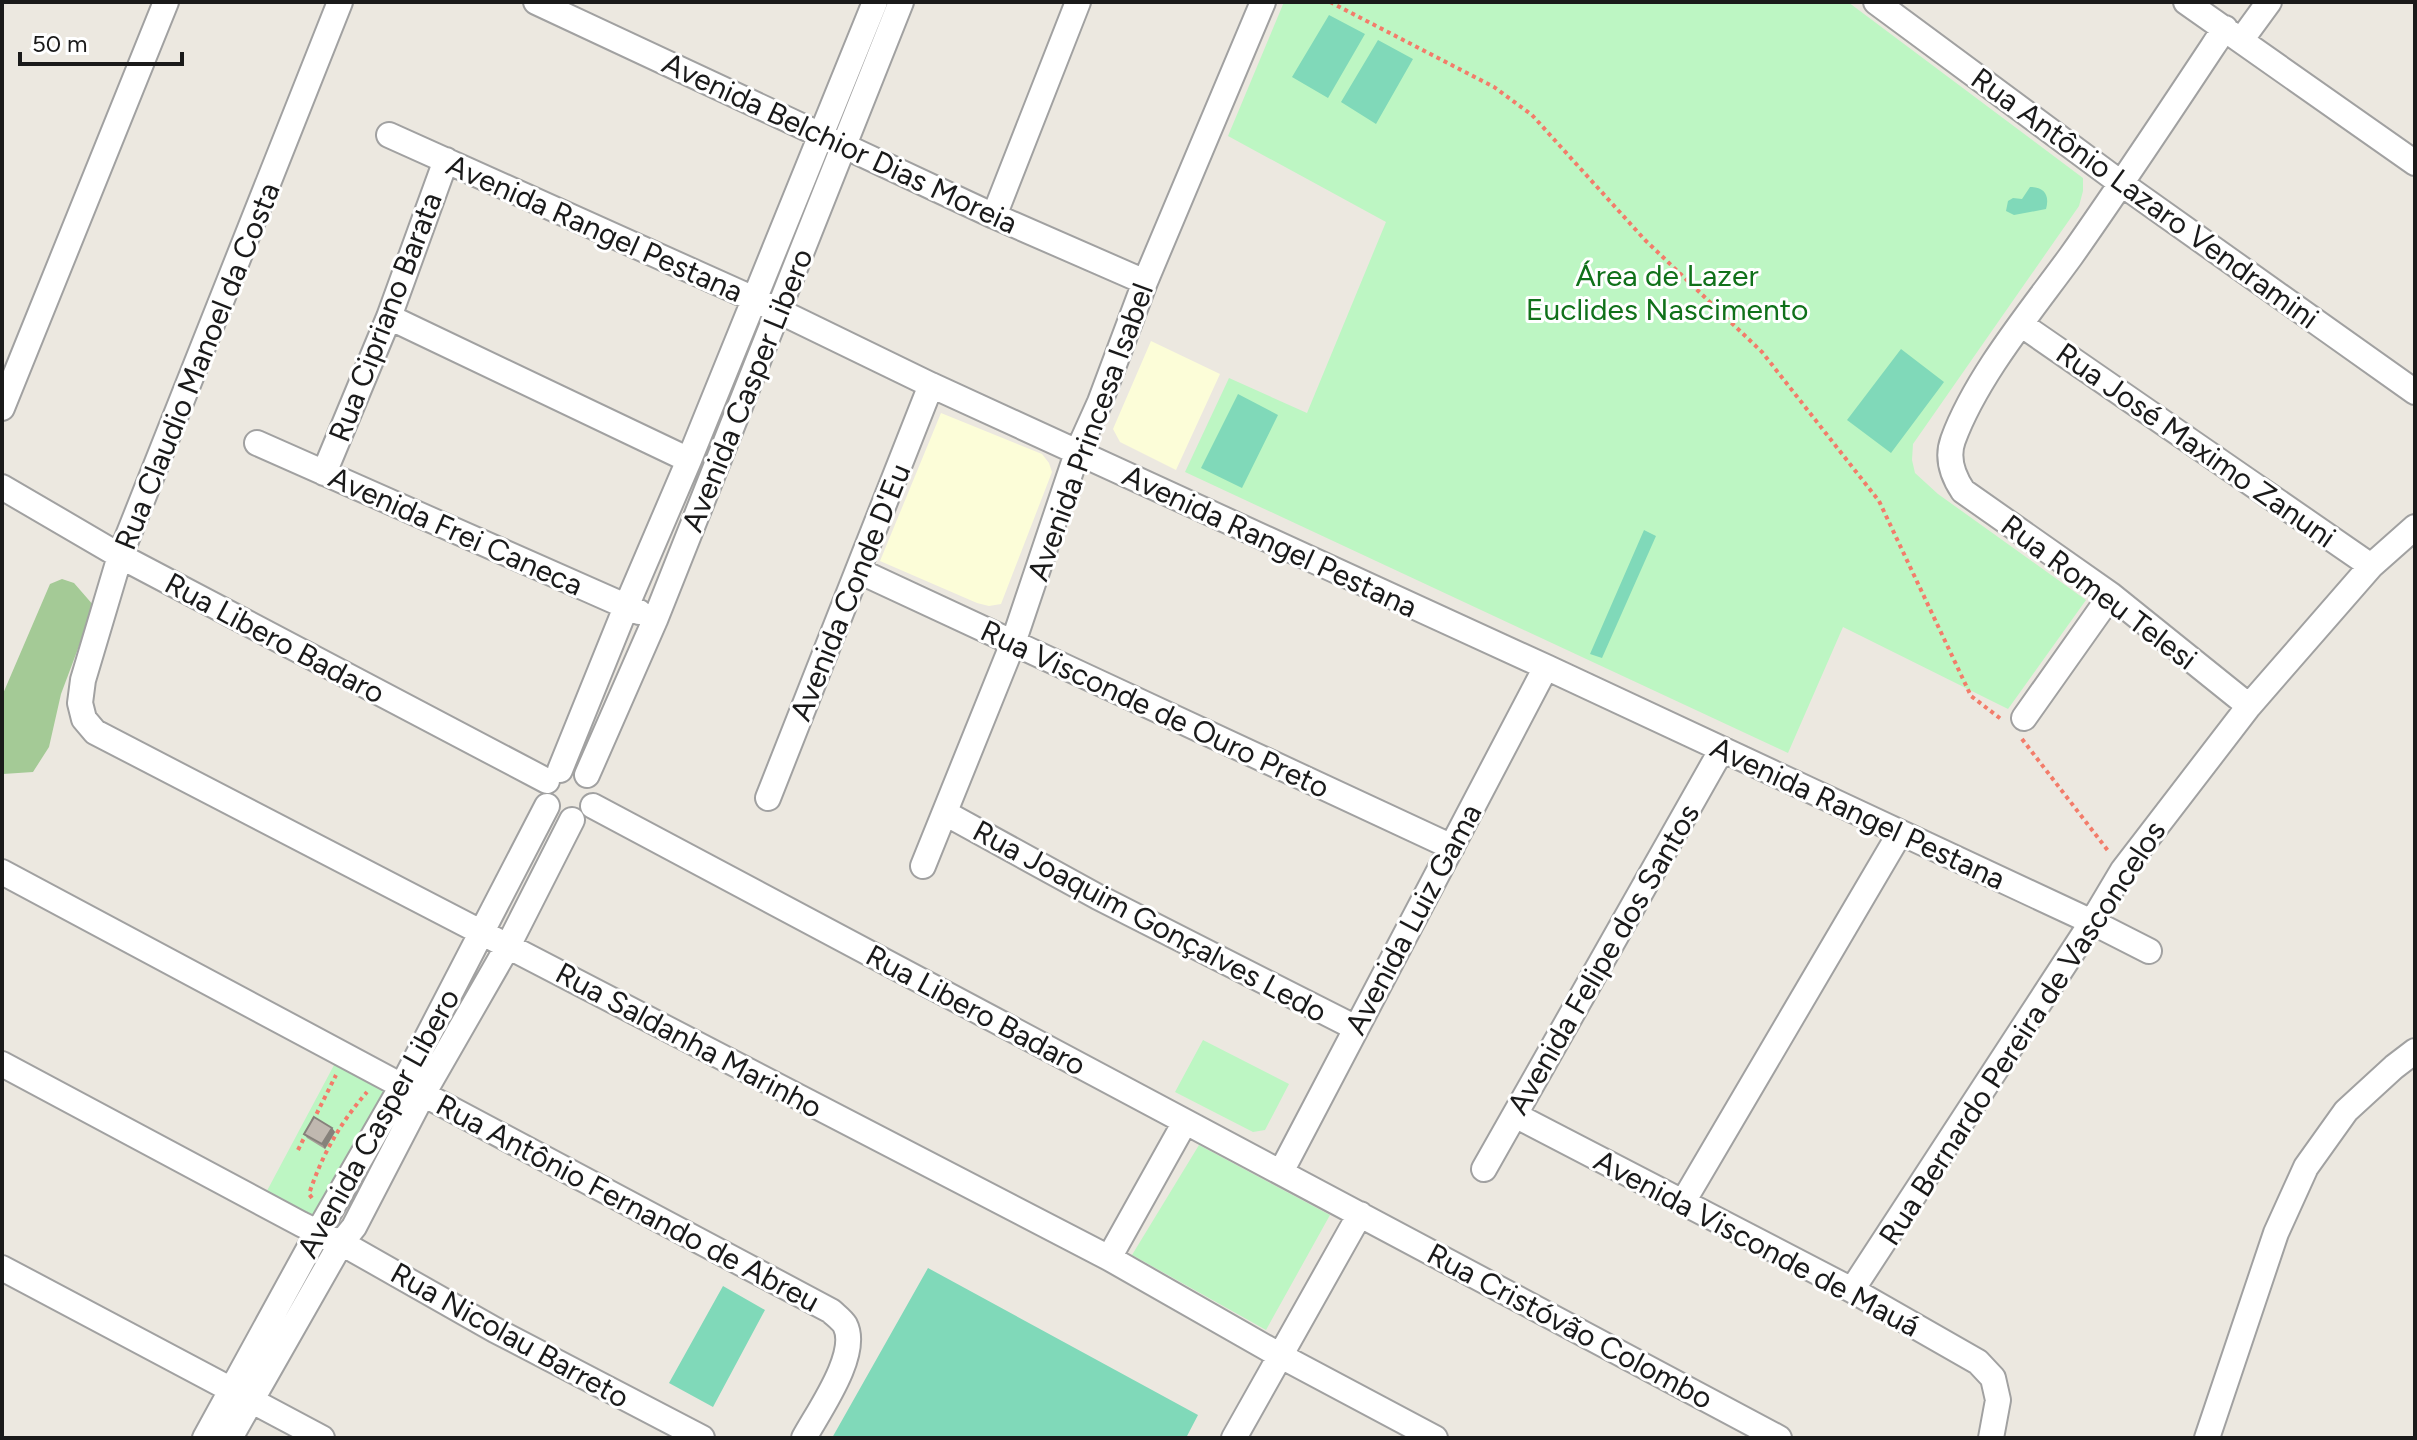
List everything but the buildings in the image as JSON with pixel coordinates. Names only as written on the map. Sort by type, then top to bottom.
[{"type":"street","points":[[2,408],[166,2]]},
{"type":"street","name":"Rua Claudio Manoel da Costa","points":[[95,732],[84,719],[80,703],[83,680],[120,556],[340,2]]},
{"type":"street","name":"Avenida Belchior Dias Moreia","points":[[536,2],[994,216],[1145,282]]},
{"type":"street","name":"Avenida Casper Libero","points":[[554,776],[689,460],[875,2]]},
{"type":"street","name":"Avenida Casper Libero","points":[[587,775],[655,620],[901,2]]},
{"type":"street","points":[[994,216],[1078,2]]},
{"type":"street","name":"Avenida Princesa Isabel","points":[[923,866],[1013,643],[1077,453],[1263,2]]},
{"type":"street","name":"Rua Antônio Lazaro Vendramini","points":[[1876,2],[2122,184],[2415,392]]},
{"type":"street","points":[[2186,2],[2415,163]]},
{"type":"street","points":[[2022,325],[2233,34],[2269,2]]},
{"type":"street","name":"Avenida Rangel Pestana","points":[[389,135],[754,299],[931,385],[1546,667],[2149,951]]},
{"type":"street","name":"Rua Cipriano Barata","points":[[324,473],[389,317],[446,160]]},
{"type":"street","points":[[389,317],[689,460]]},
{"type":"street","name":"Rua Romeu Telesi","points":[[2022,325],[1975,391],[1952,442],[1950,460],[1953,476],[1963,491],[2111,595],[2249,706]]},
{"type":"street","name":"Rua José Maximo Zanuni","points":[[2022,325],[2371,566]]},
{"type":"street","name":"Avenida Conde D'Eu","points":[[768,798],[931,385]]},
{"type":"street","name":"Avenida Frei Caneca","points":[[257,443],[655,620]]},
{"type":"street","name":"Rua Libero Badaro","points":[[3,489],[120,556],[554,776]]},
{"type":"street","name":"Rua Bernardo Pereira de Vasconcelos","points":[[1852,1290],[1888,1239],[2123,870],[2249,706],[2371,566],[2415,527]]},
{"type":"street","name":"Rua Visconde de Ouro Preto","points":[[859,571],[1452,847]]},
{"type":"street","points":[[2016,725],[2111,595]]},
{"type":"street","name":"Avenida Luiz Gama","points":[[1281,1172],[1546,667]]},
{"type":"street","name":"Rua Saldanha Marinho","points":[[95,732],[1109,1258],[1279,1355],[1435,1438]]},
{"type":"street","name":"Avenida Felipe dos Santos","points":[[1484,1169],[1722,749]]},
{"type":"street","points":[[572,768],[587,775],[596,790],[593,806],[588,813],[572,820],[555,816],[547,806],[544,794],[554,776],[572,768]]},
{"type":"street","name":"Avenida Casper Libero","points":[[230,1438],[241,1395],[318,1232],[405,1086],[547,806]]},
{"type":"street","name":"Rua Libero Badaro","points":[[593,806],[1360,1214]]},
{"type":"street","name":"Rua Joaquim Gonçalves Ledo","points":[[945,813],[1098,897],[1356,1028]]},
{"type":"street","name":"Avenida Casper Libero","points":[[205,1438],[241,1395],[354,1227],[405,1086],[508,946],[572,820]]},
{"type":"street","points":[[1683,1202],[1900,833]]},
{"type":"street","name":"Rua Antônio Fernando de Abreu","points":[[2,872],[831,1311],[845,1325],[848,1343],[846,1360],[804,1438]]},
{"type":"street","points":[[2207,1438],[2276,1233],[2306,1167],[2346,1111],[2415,1051]]},
{"type":"street","name":"Rua Nicolau Barreto","points":[[2,1064],[702,1438]]},
{"type":"street","name":"Avenida Visconde de Mauá","points":[[1515,1115],[1852,1290],[1978,1362],[1993,1378],[1998,1400],[1991,1438]]},
{"type":"street","points":[[1109,1258],[1185,1122]]},
{"type":"street","points":[[1234,1438],[1360,1214]]},
{"type":"street","name":"Rua Cristóvão Colombo","points":[[1360,1214],[1779,1438]]},
{"type":"street","points":[[2,1268],[322,1438]]},
{"type":"path","points":[[1330,2],[1494,87],[1532,115],[1645,240],[1762,352],[1879,501],[1971,696],[2016,725],[2123,870]]},
{"type":"path","points":[[298,1150],[346,1055]]},
{"type":"path","points":[[314,1203],[309,1194],[321,1159],[347,1114],[368,1090],[405,1086]]},
{"type":"shaded area","points":[[1151,341],[1220,374],[1176,470],[1120,442],[1113,429]]},
{"type":"shaded area","points":[[941,413],[1042,454],[1052,472],[1001,604],[989,606],[977,603],[880,561]]},
{"type":"green space","name":"Área de Lazer Euclides Nascimento","points":[[1284,2],[1848,2],[2083,178],[2079,206],[1913,444],[1915,473],[1938,494],[2086,600],[2008,709],[1843,627],[1788,753],[1185,472],[1229,378],[1307,413],[1386,222],[1228,136]]},
{"type":"green space","points":[[1329,15],[1365,34],[1328,98],[1292,77]]},
{"type":"green space","points":[[1378,40],[1413,59],[1376,124],[1341,102]]},
{"type":"green space","points":[[2030,187],[2039,188],[2045,193],[2046,209],[2014,215],[2006,211],[2008,201],[2022,199]]},
{"type":"green space","points":[[1901,349],[1944,382],[1891,453],[1847,420]]},
{"type":"green space","points":[[1238,394],[1278,415],[1242,488],[1201,468]]},
{"type":"green space","points":[[1644,530],[1656,536],[1602,658],[1590,654]]},
{"type":"green space","points":[[62,579],[74,583],[94,606],[61,694],[49,747],[33,772],[3,774],[2,696],[50,584]]},
{"type":"green space","points":[[1203,1040],[1289,1084],[1265,1130],[1253,1132],[1175,1092]]},
{"type":"green space","points":[[341,1052],[399,1084],[318,1232],[261,1202]]},
{"type":"green space","points":[[1199,1145],[1330,1215],[1266,1330],[1132,1255]]},
{"type":"green space","points":[[928,1268],[1198,1415],[1186,1438],[832,1438]]},
{"type":"green space","points":[[723,1286],[765,1310],[713,1407],[669,1383]]}]
